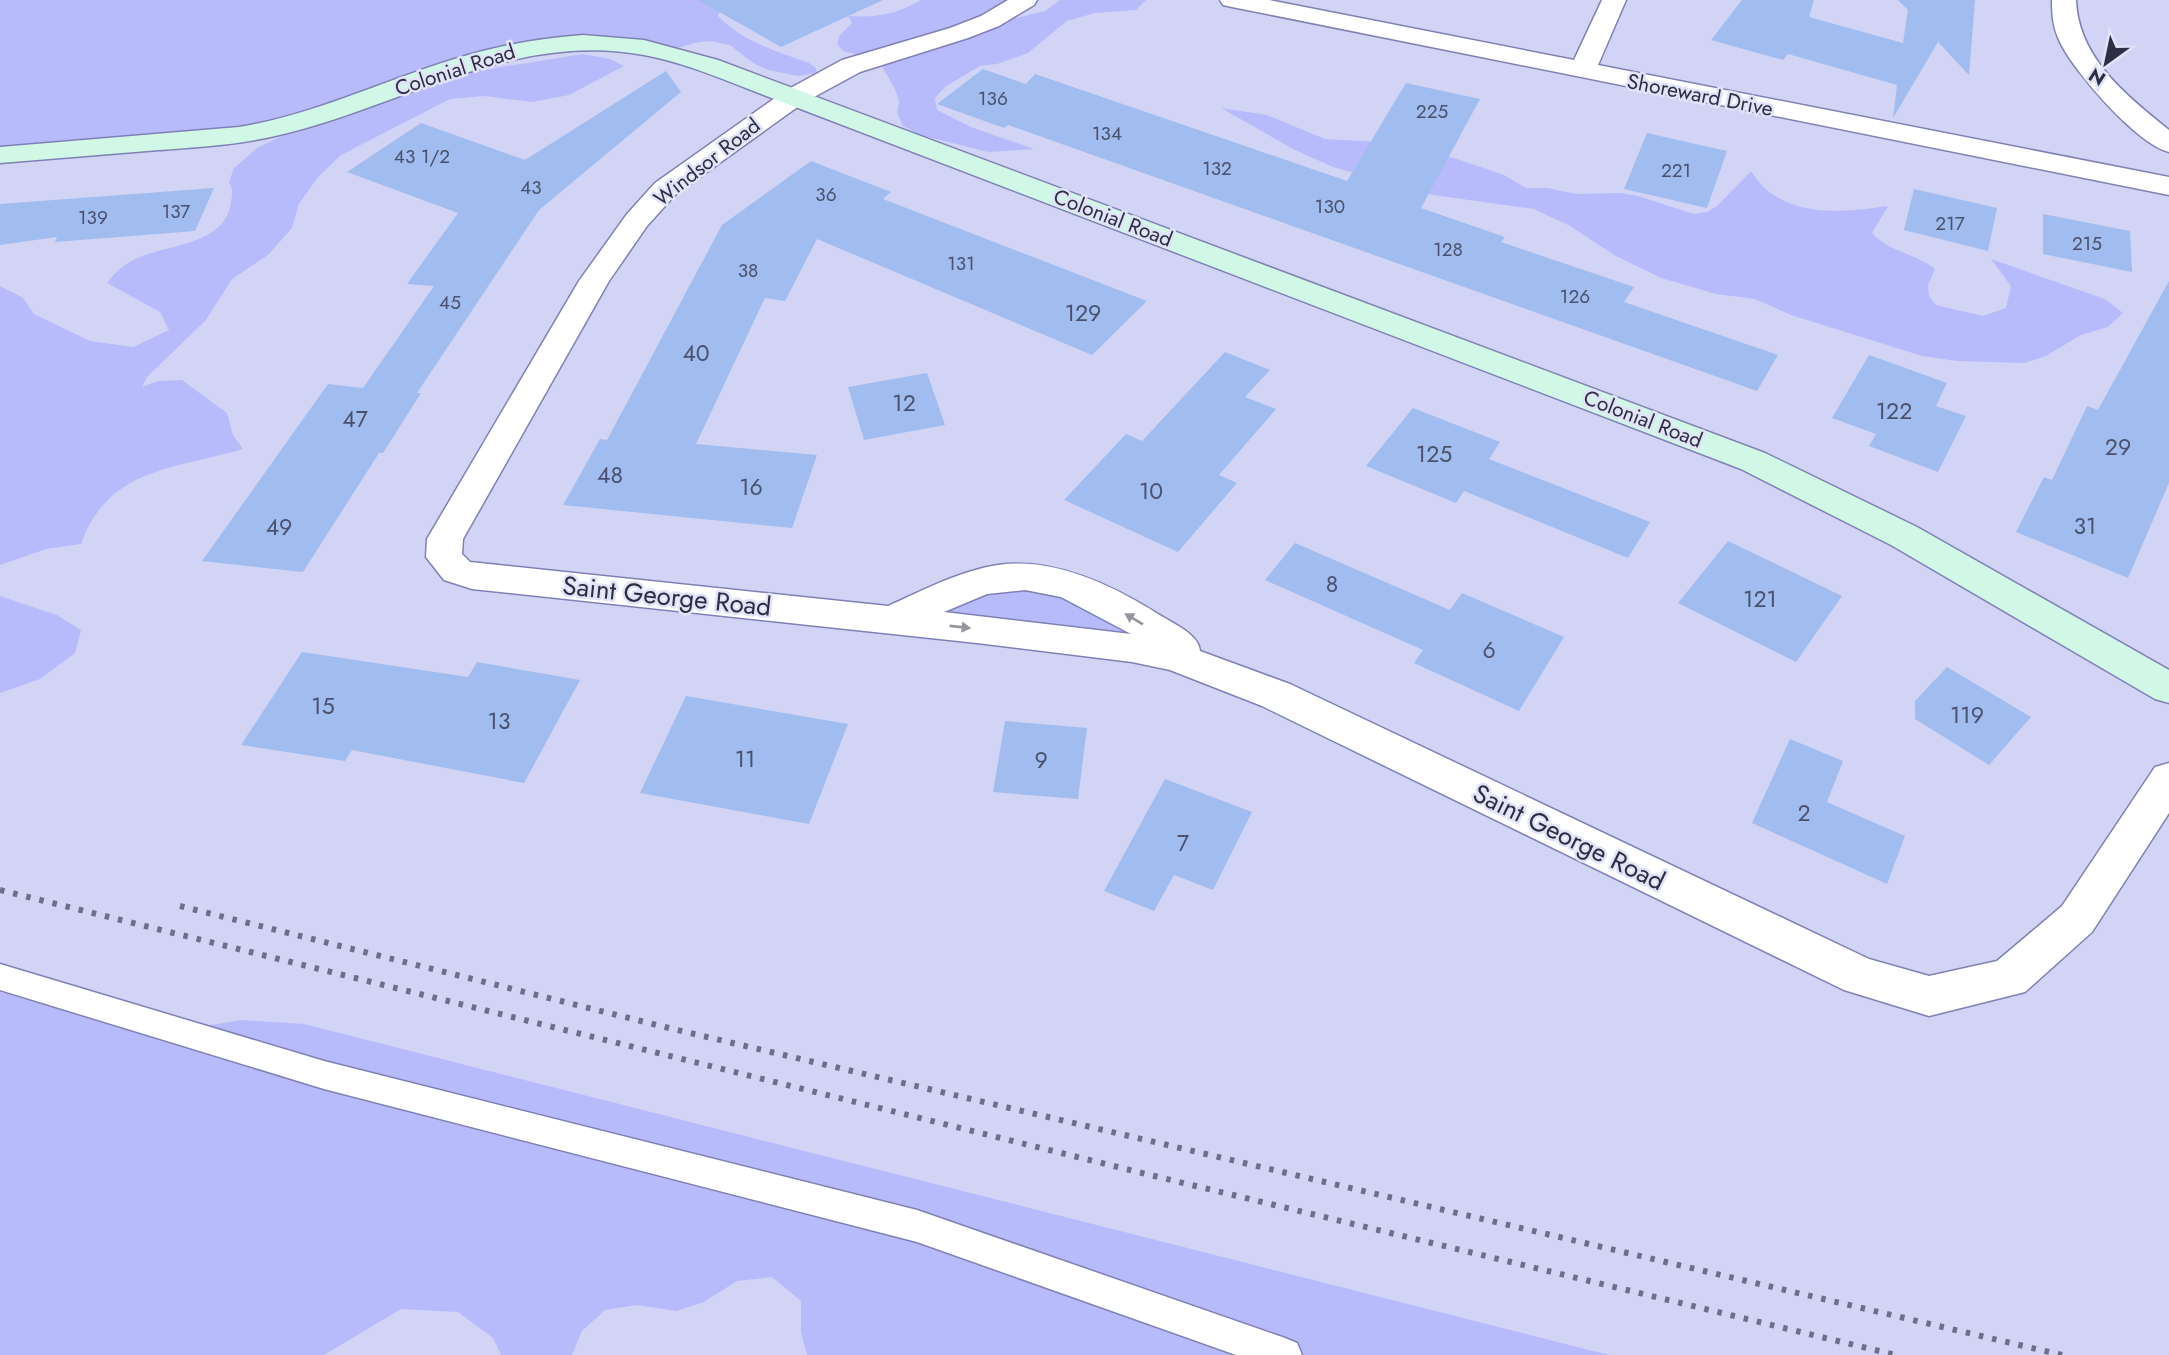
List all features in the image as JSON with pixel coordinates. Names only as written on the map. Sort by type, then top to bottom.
[{"type":"street","name":"Windsor Road","points":[[447,562],[443,551],[445,539],[594,281],[637,220],[665,189],[793,97],[851,65],[959,33],[990,21],[1026,0]]},
{"type":"street","name":"Shoreward Drive","points":[[1232,0],[2169,186]]},
{"type":"street","points":[[1582,71],[1614,0]]},
{"type":"street","points":[[2064,0],[2063,8],[2070,33],[2092,73],[2112,95],[2169,144]]},
{"type":"street","name":"Colonial Road","points":[[0,155],[239,135],[269,130],[335,112],[476,58],[506,51],[572,42],[621,44],[662,51],[793,97],[1753,461],[1904,536],[2169,688]]},
{"type":"street","name":"Saint George Road","points":[[447,562],[457,571],[472,576],[892,620],[1132,648],[1175,657],[1276,695],[1860,976],[1929,996],[2009,978],[2077,919],[2169,779]]},
{"type":"street","name":"Saint George Road","points":[[892,620],[936,600],[1000,578],[1031,578],[1059,583],[1100,600],[1212,670]]},
{"type":"lane","points":[[0,977],[324,1075],[918,1226],[1285,1355]]},
{"type":"shaded area","points":[[0,0],[732,0],[722,6],[718,16],[728,25],[760,45],[809,63],[816,68],[817,73],[798,76],[768,70],[753,63],[730,45],[709,41],[669,51],[535,46],[301,122],[0,155]]},
{"type":"shaded area","points":[[921,0],[1012,0],[1016,18],[1045,11],[1060,0],[1146,0],[1136,10],[1095,13],[1067,21],[1028,53],[997,64],[980,66],[945,87],[935,98],[937,110],[971,127],[1034,149],[988,152],[920,135],[903,126],[897,113],[899,101],[895,89],[878,60],[843,51],[837,44],[840,35],[852,23],[848,16],[886,14]]},
{"type":"shaded area","points":[[583,54],[610,59],[624,66],[569,95],[532,102],[484,96],[450,99],[341,155],[318,177],[299,204],[292,228],[268,255],[232,279],[206,320],[147,377],[142,387],[158,381],[182,380],[227,413],[233,435],[243,449],[169,468],[126,485],[108,499],[93,519],[81,544],[46,549],[0,565],[0,286],[23,298],[34,314],[90,341],[133,347],[169,330],[160,312],[107,283],[121,268],[135,259],[192,241],[216,229],[225,219],[230,207],[232,191],[229,182],[234,168],[257,148],[288,133],[429,83],[476,71]]},
{"type":"shaded area","points":[[1221,108],[1267,115],[1325,139],[1382,142],[1454,158],[1504,175],[1526,188],[1548,188],[1576,194],[1620,193],[1694,214],[1707,212],[1717,206],[1751,171],[1763,187],[1778,198],[1795,205],[1832,211],[1888,206],[1872,233],[1886,244],[1935,269],[1928,285],[1929,296],[1936,305],[1983,316],[2006,308],[2011,286],[1991,259],[2105,299],[2123,313],[2108,327],[2081,335],[2046,356],[2024,363],[1957,361],[1922,356],[1791,315],[1755,299],[1716,294],[1661,278],[1614,255],[1570,226],[1534,209],[1433,195],[1333,167],[1293,149]]},
{"type":"shaded area","points":[[997,584],[1058,588],[1175,650],[913,616]]},
{"type":"shaded area","points":[[0,596],[57,615],[81,630],[75,653],[40,679],[0,693]]},
{"type":"shaded area","points":[[0,992],[191,1028],[242,1020],[304,1024],[1609,1355],[807,1355],[801,1332],[801,1301],[772,1277],[737,1281],[704,1302],[676,1311],[637,1305],[605,1310],[582,1331],[572,1355],[501,1355],[493,1338],[458,1312],[401,1309],[324,1355],[0,1355]]},
{"type":"building","points":[[698,0],[883,0],[781,47]]},
{"type":"building","points":[[1742,0],[1814,0],[1809,17],[1903,43],[1908,10],[1898,0],[1975,0],[1969,75],[1938,42],[1893,118],[1897,85],[1788,54],[1783,60],[1711,40]]},
{"type":"building","points":[[983,69],[1026,84],[1035,74],[1347,181],[1406,83],[1480,99],[1421,208],[1505,237],[1501,242],[1634,287],[1624,302],[1778,355],[1757,391],[1008,125],[1004,128],[937,104]]},
{"type":"building","points":[[666,71],[681,92],[539,210],[417,393],[421,393],[303,572],[202,561],[328,384],[363,388],[434,286],[407,284],[458,213],[347,172],[421,123],[525,160]]},
{"type":"building","points":[[1647,133],[1727,151],[1707,208],[1624,189]]},
{"type":"building","points":[[811,161],[891,192],[883,199],[1147,301],[1092,355],[817,239],[785,301],[765,298],[696,444],[817,455],[792,528],[563,505],[600,439],[607,440],[722,225]]},
{"type":"building","points":[[214,188],[195,231],[55,242],[57,237],[0,245],[0,204]]},
{"type":"building","points":[[1914,189],[1997,208],[1988,251],[1904,230]]},
{"type":"building","points":[[2043,214],[2130,231],[2132,272],[2043,254]]},
{"type":"building","points":[[2169,281],[2169,483],[2128,578],[2016,532],[2044,477],[2052,480],[2087,406],[2098,410]]},
{"type":"building","points":[[1225,352],[1270,370],[1245,397],[1276,409],[1219,475],[1237,483],[1178,552],[1064,500],[1126,434],[1142,441]]},
{"type":"building","points":[[1869,355],[1947,383],[1936,406],[1966,416],[1938,472],[1869,446],[1876,434],[1832,418]]},
{"type":"building","points":[[927,373],[945,425],[864,440],[848,387]]},
{"type":"building","points":[[1413,408],[1500,442],[1489,459],[1650,522],[1628,558],[1464,491],[1456,503],[1366,466]]},
{"type":"building","points":[[1728,541],[1842,596],[1796,662],[1678,603]]},
{"type":"building","points":[[1295,543],[1450,610],[1462,593],[1564,637],[1519,711],[1414,663],[1423,650],[1265,580]]},
{"type":"building","points":[[302,652],[468,677],[477,662],[580,680],[524,783],[352,750],[345,761],[241,745]]},
{"type":"building","points":[[1947,667],[2031,717],[1989,765],[1915,719],[1915,701]]},
{"type":"building","points":[[686,696],[848,724],[809,824],[640,793]]},
{"type":"building","points":[[1005,721],[1087,728],[1078,799],[993,792]]},
{"type":"building","points":[[1790,739],[1843,761],[1827,802],[1905,836],[1887,884],[1752,823]]},
{"type":"building","points":[[1165,779],[1252,812],[1213,890],[1174,875],[1154,911],[1104,891]]},
{"type":"railway","points":[[0,890],[1146,1174],[1896,1355]]},
{"type":"railway","points":[[180,906],[673,1029],[2062,1355]]}]
